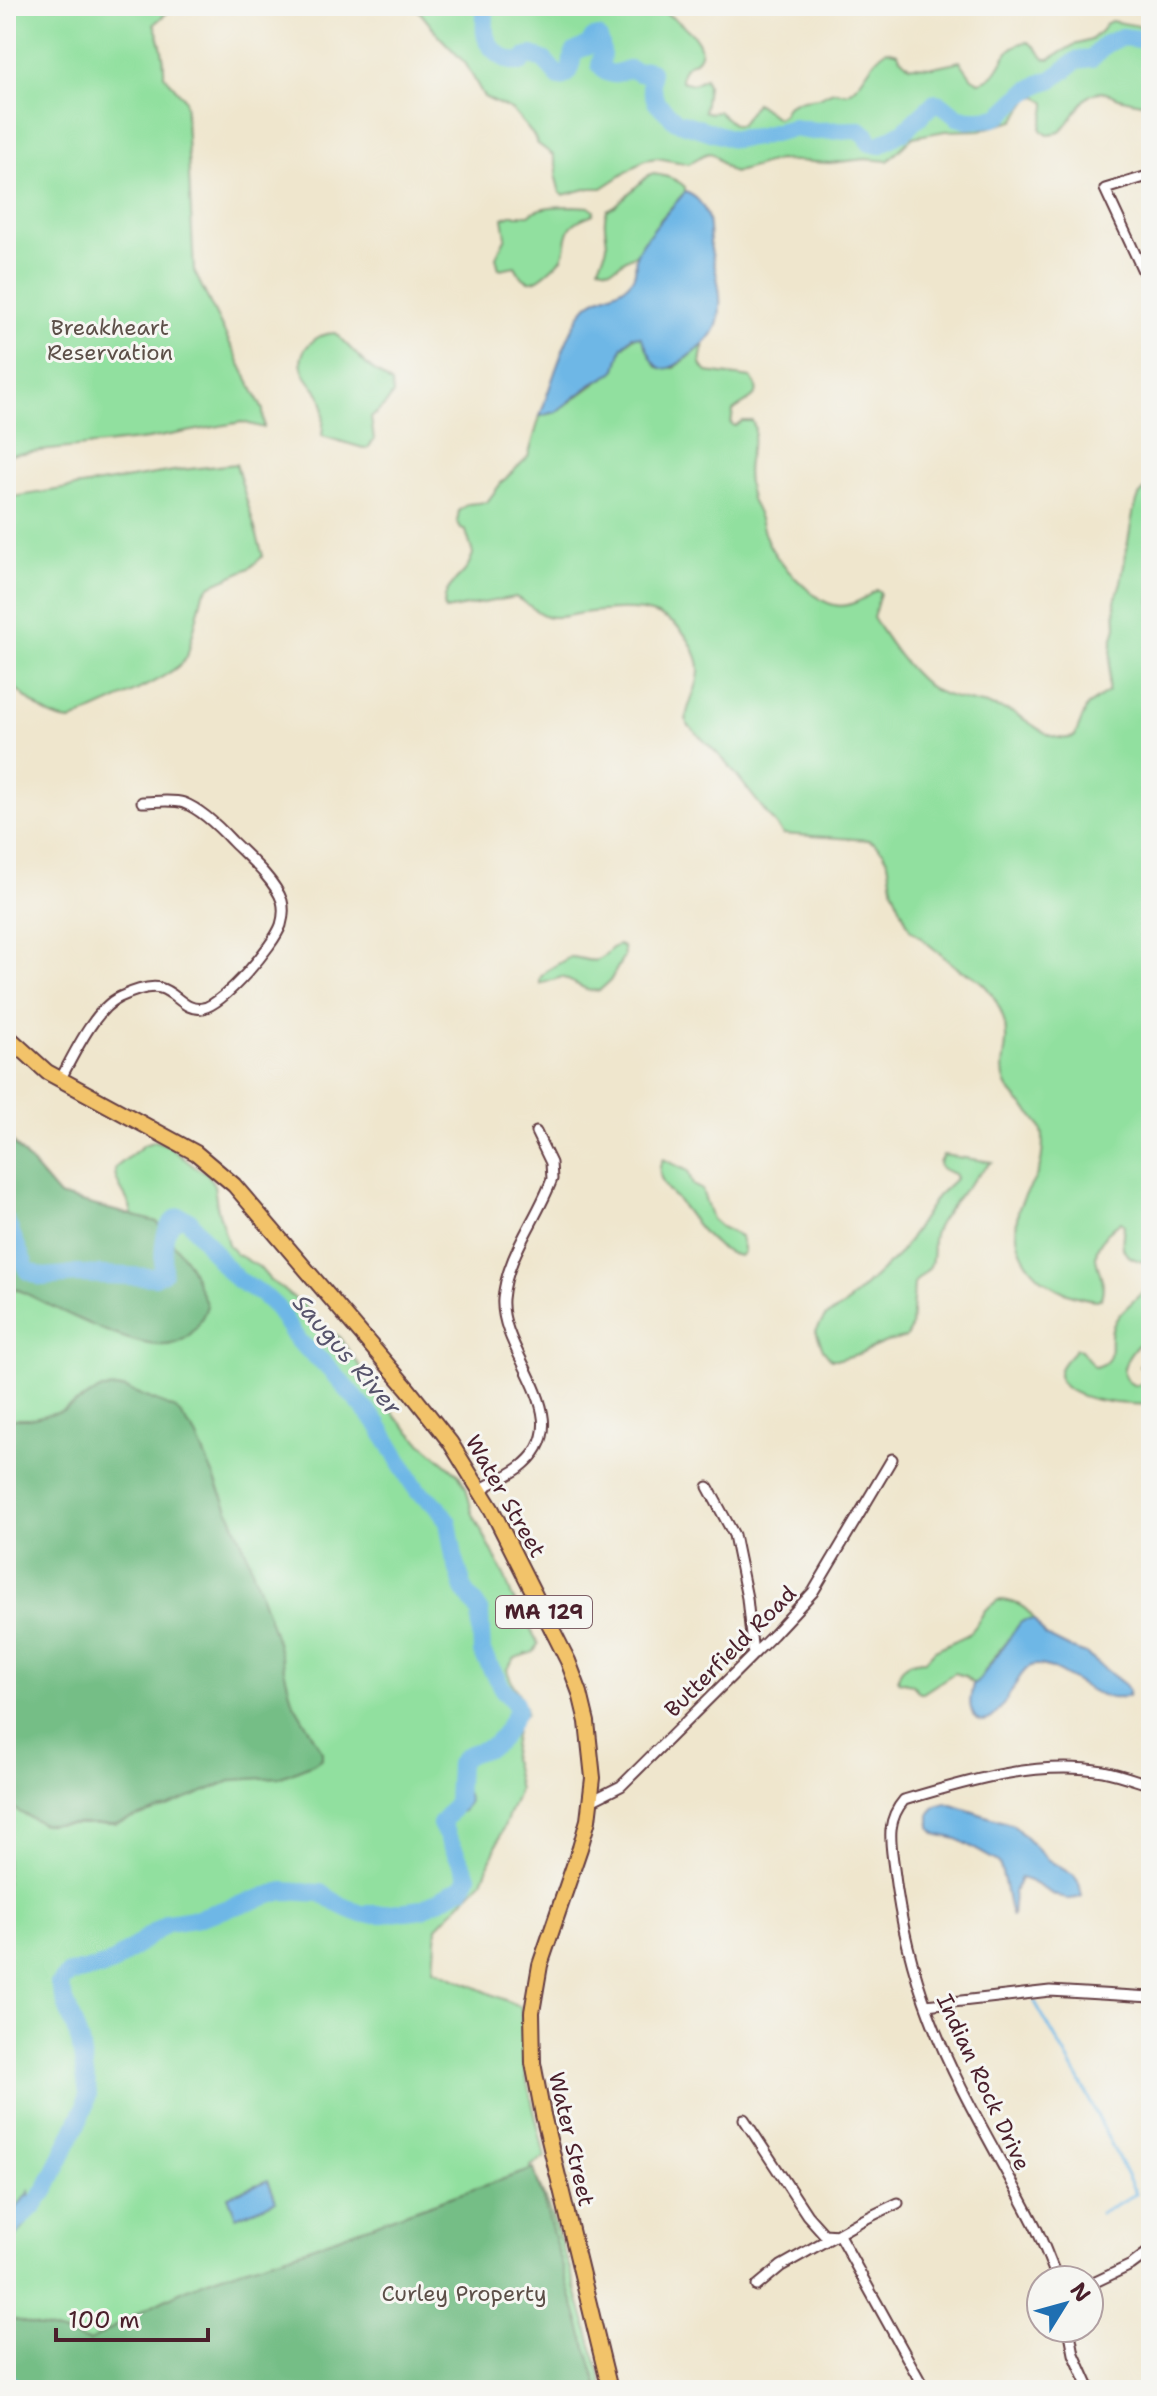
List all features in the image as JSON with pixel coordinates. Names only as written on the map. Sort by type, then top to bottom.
[{"type":"main road","name":"Water Street","points":[[6,1035],[47,1072],[196,1153],[234,1185],[450,1442],[481,1489],[578,1686],[591,1739],[591,1801],[580,1848],[540,1965],[532,2012],[532,2050],[535,2081],[610,2390]]},
{"type":"street","points":[[1151,175],[1105,189],[1151,288]]},
{"type":"street","points":[[60,1080],[100,1013],[116,998],[140,989],[160,988],[196,1008],[209,1006],[228,993],[245,975],[280,927],[282,901],[272,884],[215,823],[183,803],[142,802]]},
{"type":"street","points":[[481,1489],[520,1467],[538,1447],[546,1418],[509,1336],[503,1302],[508,1271],[552,1179],[551,1163],[536,1132]]},
{"type":"street","name":"Butterfield Road","points":[[591,1801],[621,1786],[813,1592],[892,1459]]},
{"type":"street","points":[[708,1487],[734,1535],[747,1598],[753,1655]]},
{"type":"street","name":"Indian Rock Drive","points":[[1051,2264],[1033,2221],[978,2120],[914,1971],[898,1898],[890,1833],[893,1812],[904,1800],[1000,1774],[1055,1769],[1103,1771],[1151,1785]]},
{"type":"street","points":[[926,2005],[1050,1991],[1151,1997]]},
{"type":"street","points":[[744,2119],[807,2215],[824,2234],[839,2235]]},
{"type":"street","points":[[757,2286],[781,2266],[898,2203]]},
{"type":"street","points":[[839,2235],[925,2390]]},
{"type":"street","points":[[1105,2277],[1131,2265],[1151,2250]]},
{"type":"street","points":[[1072,2344],[1090,2390]]},
{"type":"green space","name":"Breakheart Reservation","points":[[6,6],[175,6],[154,24],[162,49],[164,75],[185,99],[194,271],[263,410],[264,428],[242,422],[148,439],[6,455]]},
{"type":"green space","points":[[415,6],[652,6],[684,26],[698,41],[699,56],[686,66],[681,81],[693,84],[705,78],[704,111],[718,111],[734,125],[740,125],[756,103],[777,118],[787,106],[797,101],[818,98],[833,91],[847,93],[887,50],[898,53],[909,66],[933,67],[960,61],[972,78],[979,82],[994,74],[1006,54],[1018,44],[1028,42],[1045,59],[1049,59],[1074,45],[1091,40],[1111,21],[1151,28],[1151,105],[1103,92],[1092,94],[1063,128],[1048,135],[1041,130],[1046,103],[1038,96],[1030,98],[1014,121],[980,130],[945,131],[913,137],[888,161],[865,159],[830,163],[778,160],[733,173],[710,153],[689,164],[657,158],[645,160],[602,188],[563,195],[556,178],[553,155],[537,143],[513,111],[484,97],[466,64]]},
{"type":"green space","points":[[650,174],[674,179],[685,187],[685,192],[660,220],[636,255],[610,269],[599,266],[607,246],[607,210]]},
{"type":"green space","points":[[590,207],[594,210],[593,214],[578,220],[571,227],[562,258],[547,272],[537,280],[528,281],[515,266],[499,269],[496,257],[506,237],[503,218],[529,215],[544,208]]},
{"type":"green space","points":[[335,333],[368,366],[392,384],[393,394],[371,418],[374,440],[367,449],[322,436],[323,401],[303,371],[302,356],[309,344],[321,336]]},
{"type":"green space","points":[[636,335],[641,336],[657,367],[674,368],[704,345],[701,362],[707,372],[751,378],[756,394],[733,411],[731,424],[735,426],[742,421],[752,421],[755,436],[747,471],[751,499],[772,550],[797,580],[823,601],[839,606],[856,602],[876,590],[880,593],[873,618],[904,662],[927,685],[955,698],[1009,711],[1058,738],[1075,736],[1087,706],[1108,692],[1116,627],[1115,601],[1133,513],[1139,496],[1151,483],[1151,1333],[1132,1352],[1124,1375],[1128,1382],[1137,1386],[1144,1381],[1145,1372],[1139,1366],[1151,1352],[1151,1404],[1084,1397],[1063,1384],[1059,1375],[1061,1368],[1076,1349],[1081,1350],[1094,1367],[1107,1361],[1113,1326],[1143,1291],[1149,1274],[1147,1263],[1132,1258],[1124,1251],[1124,1225],[1121,1222],[1106,1235],[1096,1252],[1103,1289],[1101,1298],[1097,1300],[1064,1292],[1049,1284],[1026,1261],[1017,1230],[1018,1212],[1039,1170],[1043,1138],[1034,1117],[1010,1091],[1004,1079],[1004,1020],[995,998],[980,981],[960,970],[910,929],[893,891],[883,851],[868,840],[783,834],[727,763],[687,724],[699,667],[689,640],[666,618],[635,610],[552,617],[543,615],[515,597],[445,610],[446,593],[465,570],[473,554],[466,531],[457,522],[459,510],[468,504],[487,502],[528,457],[540,416],[556,412],[616,369],[622,348]]},
{"type":"green space","points":[[236,464],[263,556],[250,568],[211,585],[203,593],[187,657],[180,665],[152,683],[70,721],[44,711],[6,680],[6,498]]},
{"type":"green space","points":[[619,945],[623,947],[624,956],[610,981],[599,991],[588,990],[562,977],[540,984],[540,978],[546,971],[570,957],[597,960]]},
{"type":"green space","points":[[6,1134],[59,1196],[157,1222],[189,1264],[207,1306],[192,1332],[176,1343],[160,1345],[139,1342],[91,1325],[6,1284]]},
{"type":"green space","points":[[155,1141],[167,1145],[207,1173],[214,1185],[228,1244],[235,1253],[259,1267],[270,1280],[304,1305],[321,1326],[339,1337],[398,1419],[458,1474],[466,1487],[472,1512],[512,1597],[538,1644],[534,1652],[515,1658],[507,1669],[526,1714],[517,1724],[511,1760],[519,1790],[482,1881],[437,1927],[434,1969],[521,2007],[523,2064],[545,2157],[531,2166],[563,2248],[604,2390],[6,2390],[6,1284],[28,1294],[6,1167],[32,1193],[132,1219],[130,1205],[117,1182],[115,1168],[144,1145]]},
{"type":"green space","points":[[943,1155],[992,1162],[959,1196],[937,1227],[930,1266],[914,1284],[911,1328],[905,1338],[858,1354],[831,1359],[816,1331],[825,1317],[844,1306],[901,1252],[937,1196],[956,1178],[940,1168]]},
{"type":"green space","points":[[663,1159],[688,1171],[693,1185],[702,1190],[712,1219],[740,1236],[744,1252],[740,1256],[730,1254],[713,1242],[668,1191],[660,1175]]},
{"type":"green space","points":[[124,1388],[176,1409],[196,1435],[246,1551],[277,1642],[292,1700],[322,1751],[322,1758],[281,1777],[233,1780],[115,1824],[43,1824],[6,1802],[6,1419],[30,1419],[61,1411],[102,1389]]},
{"type":"green space","points":[[998,1600],[1019,1605],[1034,1620],[1011,1637],[979,1680],[973,1684],[965,1676],[954,1673],[923,1693],[912,1684],[898,1681],[900,1671],[907,1664],[926,1660],[935,1650],[967,1635],[985,1610]]},
{"type":"green space","name":"Curley Property","points":[[534,2169],[599,2390],[6,2390],[6,2317],[90,2341],[156,2303],[212,2278],[300,2251]]},
{"type":"water","points":[[685,192],[700,203],[708,220],[720,302],[713,334],[696,351],[668,368],[657,366],[641,337],[632,336],[622,348],[616,369],[611,374],[592,384],[556,412],[540,416],[561,356],[582,311],[595,300],[628,284],[635,273],[639,249]]},
{"type":"water","points":[[1025,1620],[1034,1620],[1046,1636],[1086,1654],[1125,1685],[1128,1696],[1103,1696],[1053,1669],[1042,1665],[1031,1666],[993,1717],[986,1721],[978,1719],[971,1707],[973,1684]]},
{"type":"water","points":[[461,1758],[462,1780],[469,1802],[463,1811],[445,1817],[454,1771]]},
{"type":"water","points":[[946,1803],[1013,1825],[1047,1859],[1074,1876],[1082,1896],[1074,1899],[1058,1897],[1020,1878],[1014,1892],[1012,1917],[998,1862],[957,1839],[936,1834],[930,1828],[930,1813],[936,1806]]},
{"type":"water","points":[[268,2180],[276,2201],[236,2217],[228,2196]]},
{"type":"water","points":[[29,2191],[28,2222],[6,2243],[6,2223]]},
{"type":"waterway","name":"Saugus River","points":[[484,6],[486,38],[503,57],[521,62],[532,55],[545,61],[559,77],[564,76],[569,71],[574,52],[598,37],[602,51],[600,65],[606,72],[613,74],[630,69],[639,73],[651,71],[656,102],[676,121],[733,139],[793,128],[813,131],[860,130],[870,143],[879,145],[904,131],[934,103],[968,120],[994,118],[1023,94],[1053,79],[1077,60],[1092,58],[1106,44],[1122,37],[1151,37]]},
{"type":"waterway","name":"Saugus River","points":[[6,1221],[27,1270],[42,1277],[78,1274],[155,1277],[163,1272],[164,1241],[169,1227],[180,1217],[189,1220],[225,1267],[277,1308],[298,1341],[327,1366],[378,1424],[418,1491],[437,1506],[448,1522],[464,1589],[480,1612],[482,1652],[517,1711],[498,1742],[466,1756],[459,1764],[457,1802],[441,1824],[468,1876],[463,1887],[422,1909],[383,1914],[361,1914],[321,1893],[283,1891],[194,1919],[167,1923],[114,1962],[69,1974],[59,1984],[80,2042],[88,2094],[85,2107],[46,2190],[6,2232]]},
{"type":"waterway","points":[[1035,2002],[1081,2083],[1136,2194],[1100,2213]]},
{"type":"waterway","points":[[6,2369],[25,2390]]}]
